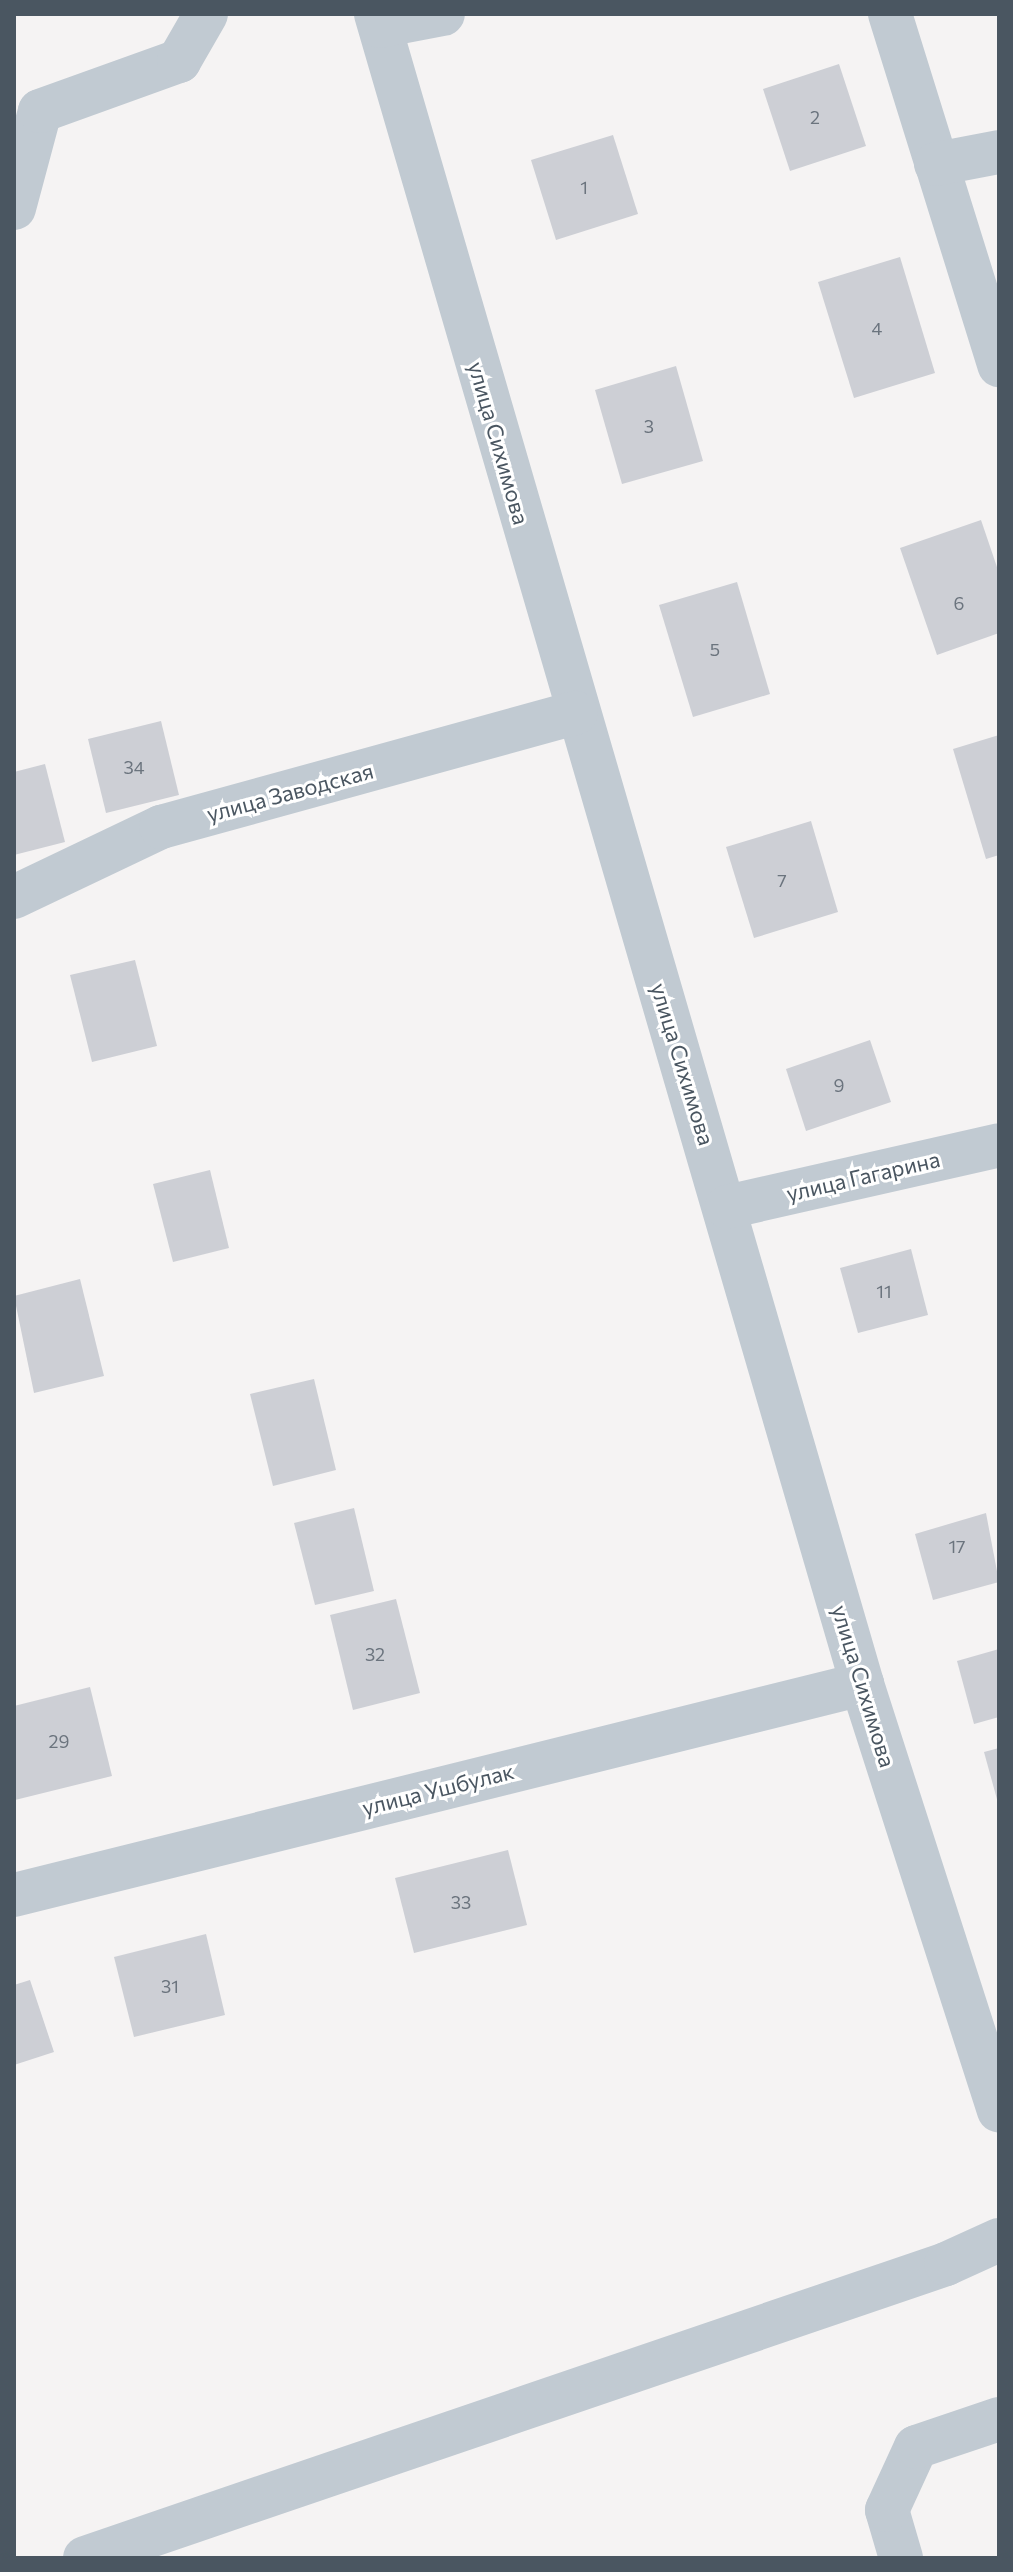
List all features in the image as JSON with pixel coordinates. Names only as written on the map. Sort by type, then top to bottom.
[{"type":"street","points":[[14,208],[40,111],[179,61],[206,14]]},
{"type":"street","points":[[378,20],[443,14]]},
{"type":"street","points":[[890,14],[999,365]]},
{"type":"street","name":"улица Сихимова","points":[[378,20],[576,713],[727,1207],[862,1684],[999,2111]]},
{"type":"street","points":[[936,164],[999,152]]},
{"type":"street","name":"улица Заводская","points":[[14,897],[161,827],[576,713]]},
{"type":"street","name":"улица Гагарина","points":[[727,1207],[999,1145]]},
{"type":"street","name":"улица Ушбулак","points":[[14,1895],[862,1684]]},
{"type":"street","points":[[85,2558],[946,2264],[999,2240]]},
{"type":"street","points":[[901,2558],[887,2510],[916,2447],[999,2419]]},
{"type":"building","points":[[839,64],[866,146],[790,171],[763,89]]},
{"type":"building","points":[[613,135],[638,214],[556,240],[531,160]]},
{"type":"building","points":[[900,257],[935,373],[854,398],[818,282]]},
{"type":"building","points":[[676,366],[703,461],[622,484],[595,390]]},
{"type":"building","points":[[981,520],[999,573],[999,633],[937,655],[900,548]]},
{"type":"building","points":[[737,582],[770,694],[693,717],[659,605]]},
{"type":"building","points":[[161,721],[179,795],[106,813],[88,739]]},
{"type":"building","points":[[999,735],[999,855],[986,859],[953,749]]},
{"type":"building","points":[[45,764],[65,842],[14,855],[14,772]]},
{"type":"building","points":[[811,821],[838,912],[754,938],[726,847]]},
{"type":"building","points":[[135,960],[157,1046],[92,1062],[70,975]]},
{"type":"building","points":[[870,1040],[891,1102],[806,1131],[786,1069]]},
{"type":"building","points":[[210,1170],[229,1248],[173,1262],[153,1184]]},
{"type":"building","points":[[911,1249],[928,1315],[858,1333],[840,1268]]},
{"type":"building","points":[[80,1279],[104,1376],[34,1393],[14,1296]]},
{"type":"building","points":[[314,1379],[336,1470],[273,1486],[250,1394]]},
{"type":"building","points":[[354,1508],[374,1591],[315,1605],[294,1523]]},
{"type":"building","points":[[986,1513],[999,1582],[933,1600],[915,1534]]},
{"type":"building","points":[[396,1599],[420,1693],[353,1710],[330,1615]]},
{"type":"building","points":[[999,1649],[999,1717],[974,1724],[957,1661]]},
{"type":"building","points":[[90,1687],[112,1776],[15,1800],[14,1706]]},
{"type":"building","points":[[999,1748],[999,1803],[998,1803],[984,1752]]},
{"type":"building","points":[[508,1850],[527,1925],[414,1953],[395,1878]]},
{"type":"building","points":[[206,1934],[225,2015],[134,2037],[114,1957]]},
{"type":"building","points":[[30,1980],[54,2052],[14,2065],[14,1985]]}]
